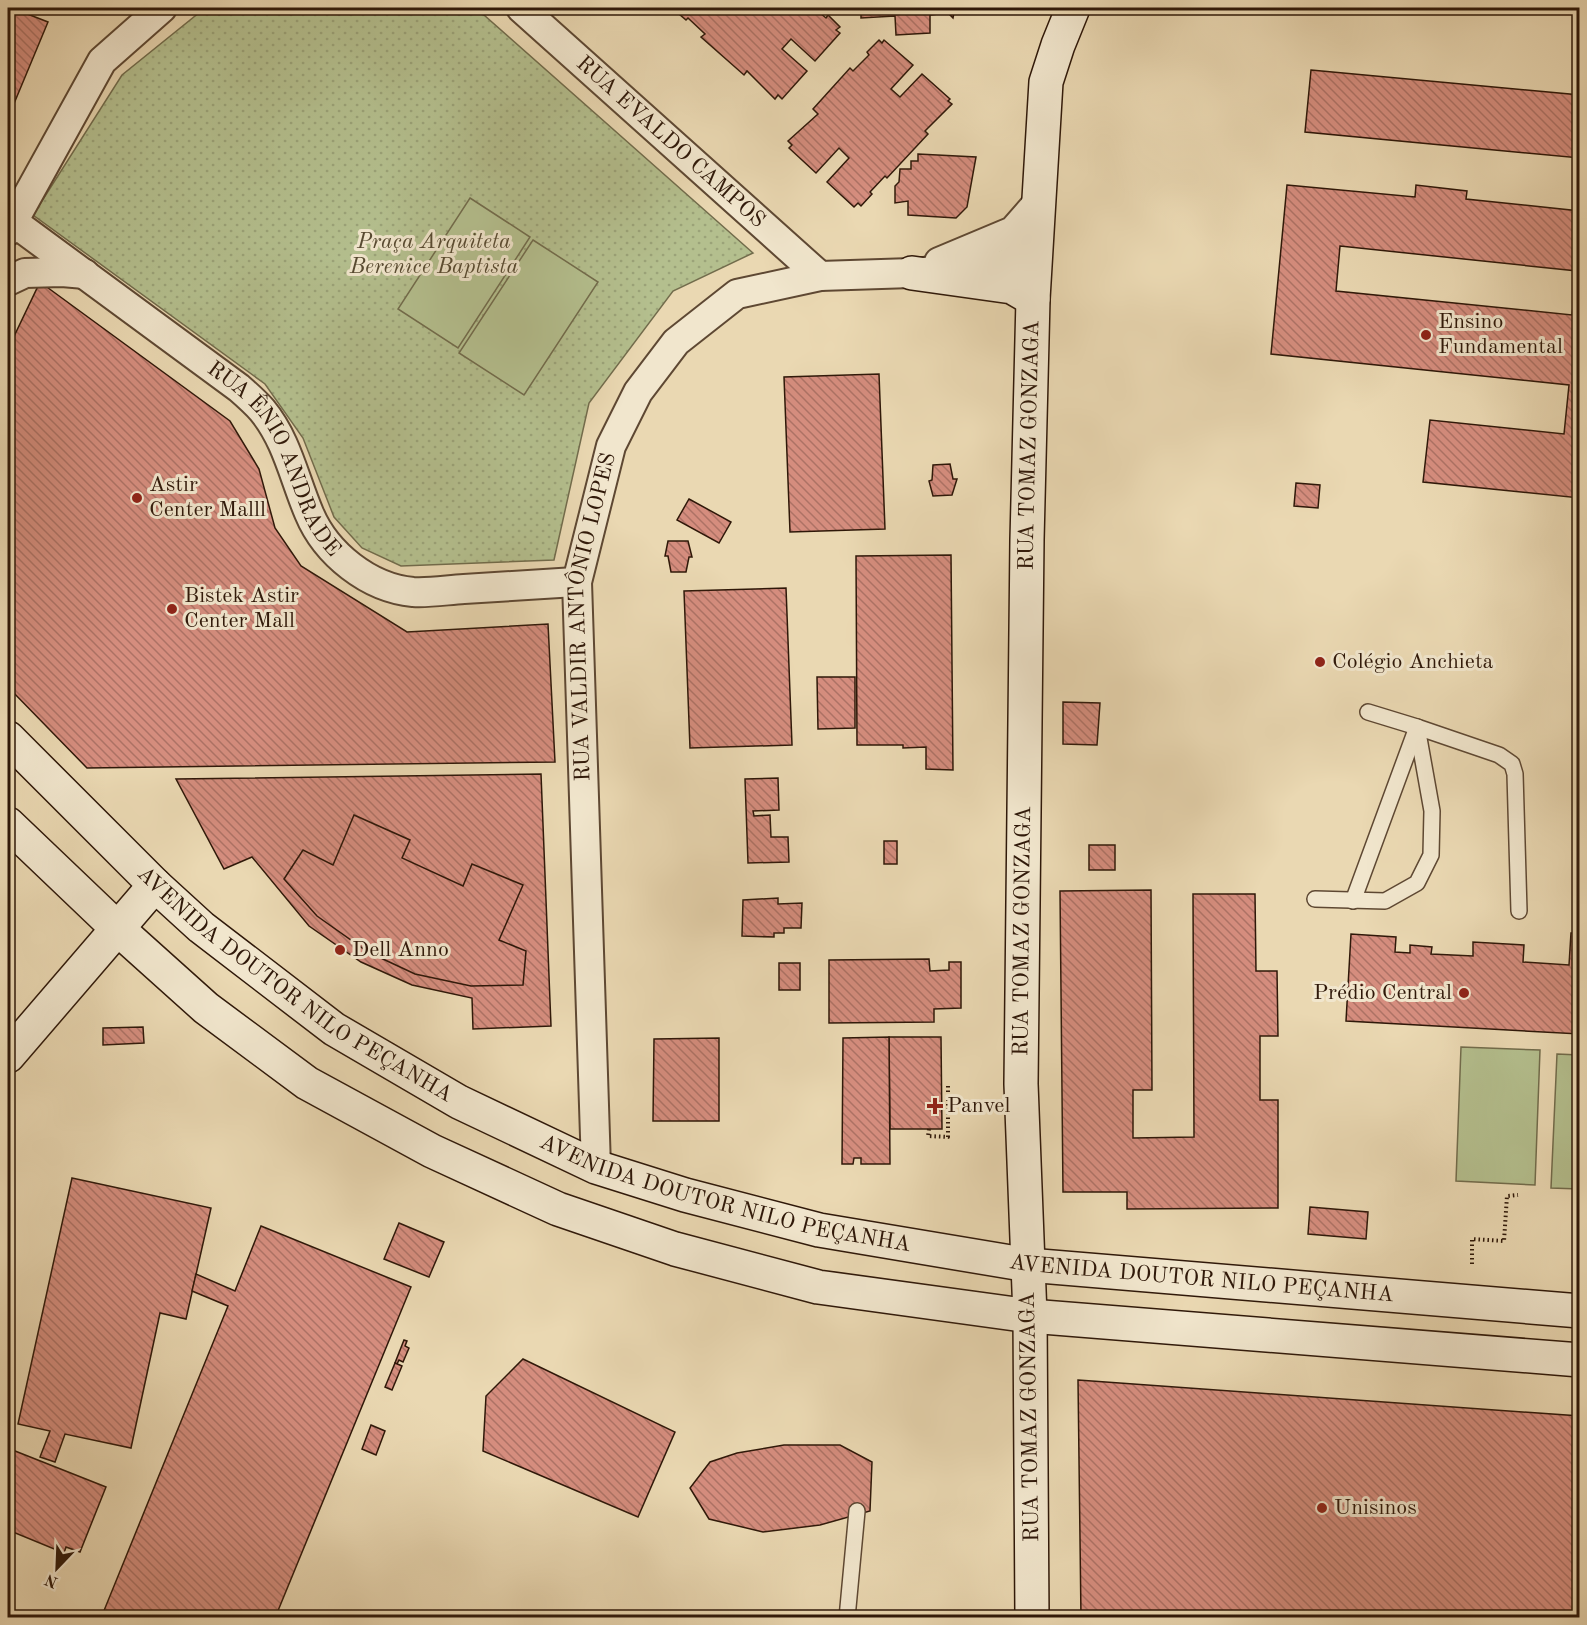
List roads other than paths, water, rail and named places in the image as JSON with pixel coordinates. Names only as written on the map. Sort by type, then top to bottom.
[{"type":"main road","name":"RUA TOMAZ GONZAGA","points":[[1032,1617],[1030,1316],[1021,1084],[1027,540],[1033,299],[1046,82],[1072,8]]},
{"type":"main road","points":[[912,273],[1012,287],[1033,299]]},
{"type":"main road","name":"AVENIDA DOUTOR NILO PEÇANHA","points":[[8,738],[155,885],[201,927],[334,1029],[459,1102],[596,1167],[685,1195],[819,1230],[1028,1265],[1580,1311]]},
{"type":"main road","points":[[8,824],[118,929],[206,1008],[306,1083],[432,1151],[558,1209],[675,1249],[818,1287],[1030,1316],[1580,1360]]},
{"type":"main road","points":[[8,1056],[155,885]]},
{"type":"street","points":[[9,223],[102,61],[162,8]]},
{"type":"street","name":"RUA EVALDO CAMPOS","points":[[521,8],[820,276]]},
{"type":"street","name":"RUA VALDIR ANTÔNIO LOPES","points":[[912,273],[1013,231],[1040,200]]},
{"type":"street","name":"RUA ÊNIO ANDRADE","points":[[9,223],[85,274],[239,388],[262,410],[287,452],[309,514],[320,535],[336,555],[358,571],[383,585],[413,592],[577,582]]},
{"type":"street","name":"RUA VALDIR ANTÔNIO LOPES","points":[[596,1167],[577,582],[611,446],[638,392],[676,342],[737,294],[820,276],[912,273],[1003,265],[1017,260],[1037,246]]},
{"type":"street","points":[[8,281],[25,273],[85,274]]},
{"type":"lane","points":[[1368,712],[1499,755],[1512,765],[1515,774],[1519,911]]},
{"type":"lane","points":[[1315,899],[1385,901],[1417,883],[1431,855],[1432,811],[1417,728]]},
{"type":"lane","points":[[1353,901],[1417,728]]},
{"type":"lane","points":[[846,1617],[857,1511]]},
{"type":"place","name":"Ensino Fundamental","points":[[1426,335]]},
{"type":"place","name":"Astir Center Malll","points":[[137,498]]},
{"type":"place","name":"Bistek Astir Center Mall","points":[[172,609]]},
{"type":"place","name":"Colégio Anchieta","points":[[1320,662]]},
{"type":"place","name":"Dell Anno","points":[[340,950]]},
{"type":"place","name":"Prédio Central","points":[[1464,993]]},
{"type":"place","name":"Panvel","points":[[935,1106]]},
{"type":"place","name":"Unisinos","points":[[1322,1508]]},
{"type":"park label","name":"Praça Arquiteta Berenice Baptista","points":[[434,254]]}]
